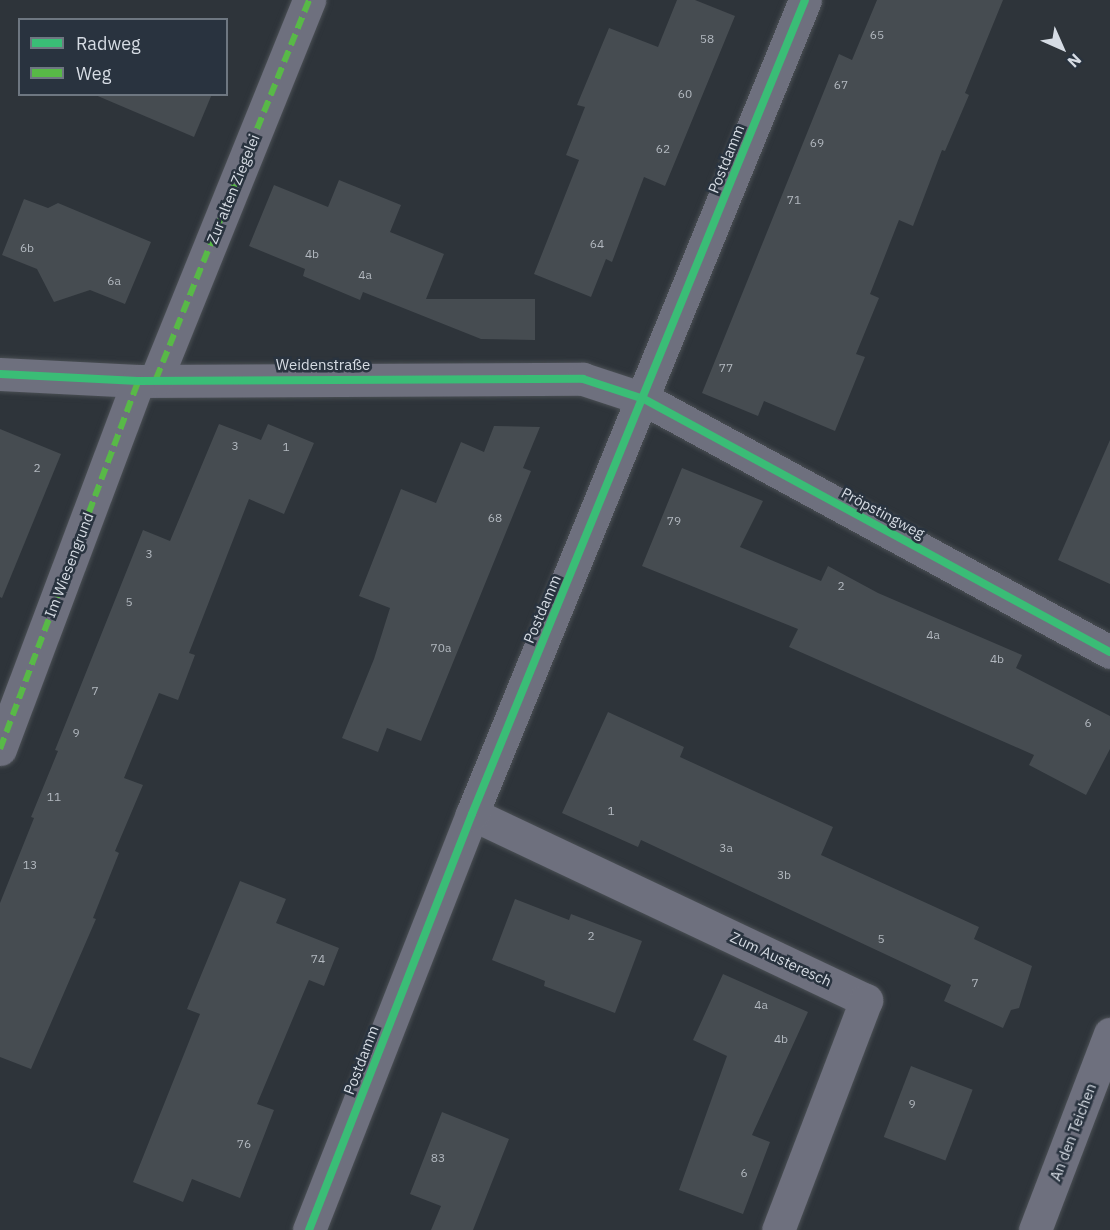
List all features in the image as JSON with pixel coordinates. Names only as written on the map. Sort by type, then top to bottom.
[{"type":"street","name":"Zur alten Ziegelei","points":[[147,380],[309,0]]},
{"type":"street","name":"Postdamm","points":[[309,1230],[472,814],[644,399],[805,0]]},
{"type":"street","name":"Weidenstraße","points":[[0,374],[147,380],[583,379],[644,399]]},
{"type":"street","name":"Im Wiesengrund","points":[[0,748],[147,380]]},
{"type":"street","name":"Pröpstingweg","points":[[644,399],[1110,652]]},
{"type":"street","name":"Zum Austeresch","points":[[472,814],[866,1000],[778,1230]]},
{"type":"street","name":"An den Teichen","points":[[1035,1230],[1110,1035]]},
{"type":"building","points":[[677,0],[695,0],[735,16],[665,186],[644,177],[612,262],[606,259],[591,297],[534,274],[579,160],[566,155],[585,107],[577,105],[609,28],[658,47]]},
{"type":"building","points":[[877,0],[1003,0],[965,93],[969,95],[945,151],[942,150],[913,226],[899,220],[870,294],[879,298],[856,354],[865,357],[835,431],[764,401],[758,416],[702,393],[839,54],[852,60]]},
{"type":"building","points":[[98,96],[211,96],[194,137]]},
{"type":"building","points":[[339,180],[401,205],[390,232],[444,254],[426,299],[535,299],[535,340],[481,339],[363,292],[360,300],[303,276],[305,269],[249,246],[274,185],[328,207]]},
{"type":"building","points":[[24,199],[48,208],[58,203],[151,242],[125,304],[90,290],[54,302],[37,269],[2,255]]},
{"type":"building","points":[[219,424],[261,440],[268,424],[314,443],[284,514],[249,499],[189,653],[195,655],[178,700],[159,693],[124,778],[143,785],[115,851],[119,853],[93,918],[96,919],[31,1069],[0,1057],[0,903],[34,818],[31,817],[58,751],[55,750],[143,530],[170,541]]},
{"type":"building","points":[[494,426],[540,427],[523,468],[531,471],[421,741],[387,728],[378,752],[342,738],[374,659],[390,608],[359,596],[401,489],[436,503],[461,442],[484,452]]},
{"type":"building","points":[[0,429],[61,454],[2,598],[0,597]]},
{"type":"building","points":[[1110,440],[1110,584],[1058,560]]},
{"type":"building","points":[[682,468],[763,501],[740,547],[821,581],[828,566],[878,593],[1022,655],[1016,668],[1110,716],[1110,749],[1086,795],[1029,765],[1034,755],[789,647],[798,629],[642,566]]},
{"type":"building","points":[[608,712],[684,747],[680,757],[833,827],[821,855],[979,927],[974,939],[1032,966],[1019,1008],[1011,1010],[1003,1028],[944,1001],[951,985],[641,840],[638,847],[562,813]]},
{"type":"building","points":[[240,881],[286,899],[276,923],[339,948],[324,986],[309,980],[257,1104],[274,1110],[240,1198],[192,1179],[183,1202],[133,1182],[200,1014],[187,1009]]},
{"type":"building","points":[[515,899],[569,920],[571,914],[642,941],[615,1013],[544,986],[545,981],[492,960]]},
{"type":"building","points":[[723,974],[808,1012],[752,1135],[770,1142],[743,1214],[679,1190],[727,1056],[693,1040]]},
{"type":"building","points":[[911,1066],[973,1090],[945,1161],[884,1137]]},
{"type":"building","points":[[442,1112],[509,1139],[473,1230],[431,1230],[441,1206],[410,1194]]},
{"type":"marked path","points":[[156,379],[309,0]]},
{"type":"marked path","points":[[0,749],[138,381]]},
{"type":"cycle path","points":[[309,1230],[472,814],[805,0]]},
{"type":"cycle path","points":[[0,374],[138,381],[583,379],[644,399],[1110,652]]}]
